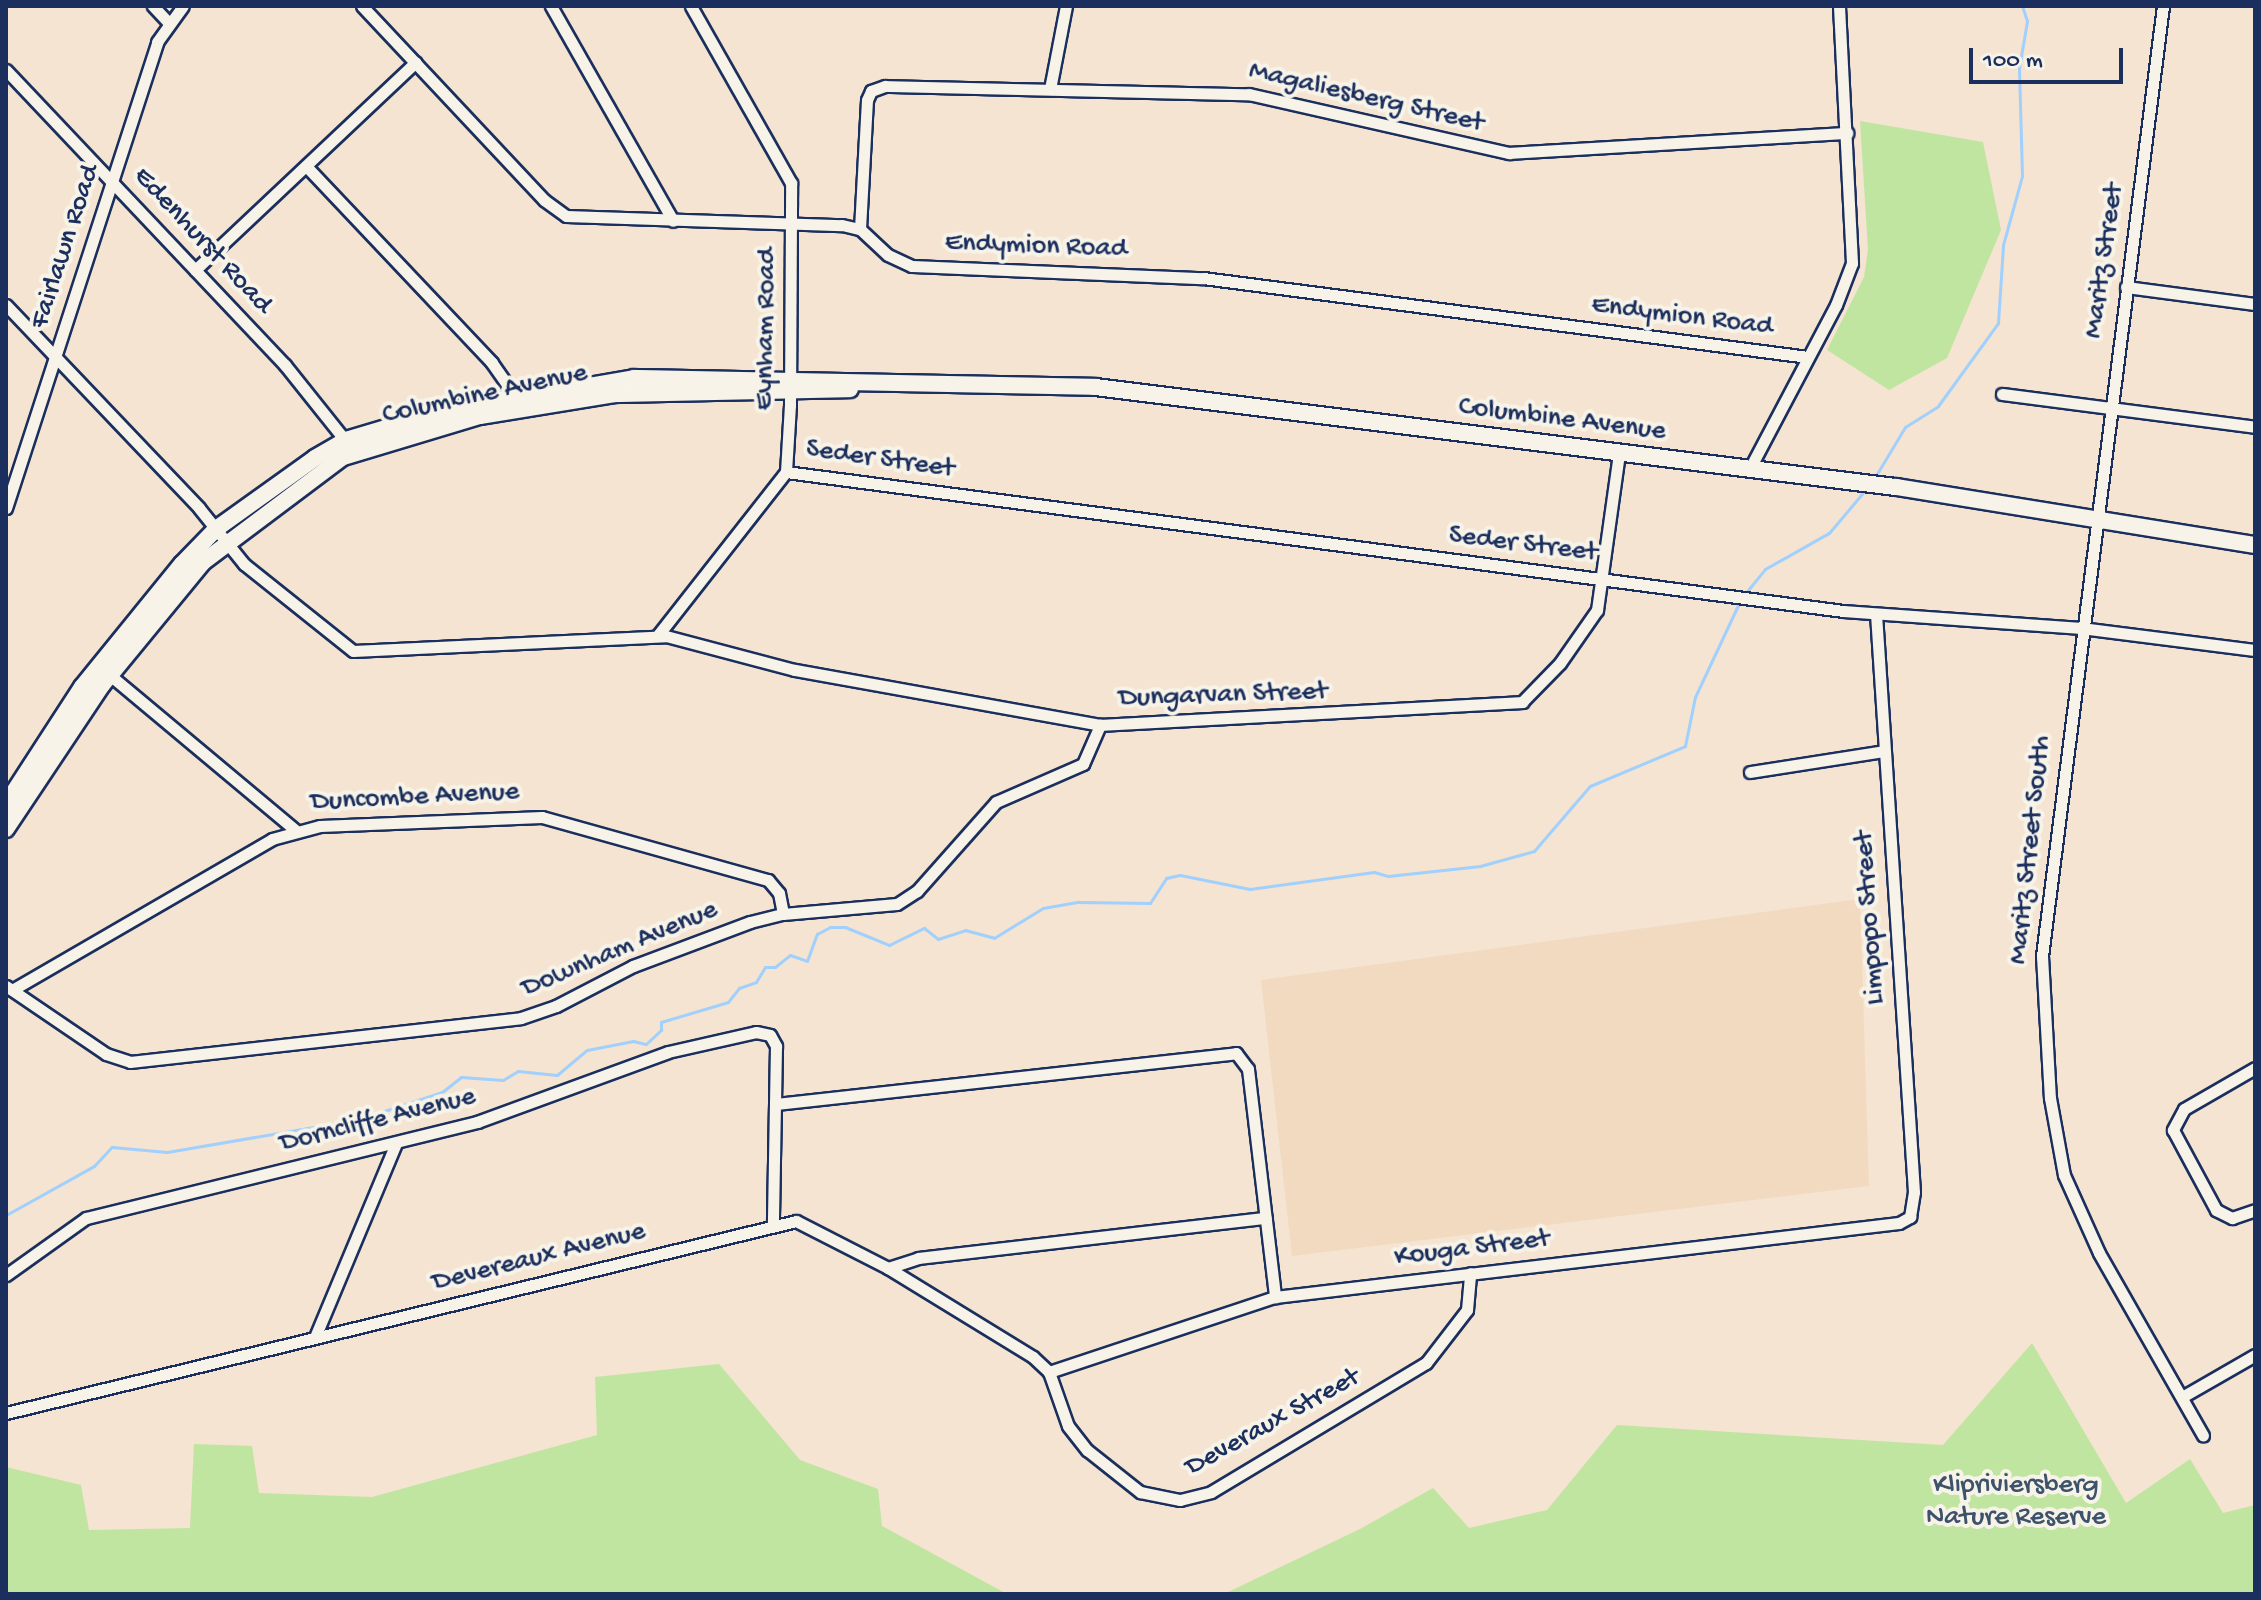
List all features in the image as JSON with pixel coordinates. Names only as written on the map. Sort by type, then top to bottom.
[{"type":"main road","name":"Columbine Avenue","points":[[6,829],[15,799],[104,671],[221,535],[350,446],[519,401],[658,383],[1095,387],[1750,468],[2255,545]]},
{"type":"street","points":[[153,6],[168,22]]},
{"type":"street","name":"Fairlawn Road","points":[[6,508],[152,55],[168,22],[183,6]]},
{"type":"street","points":[[362,6],[557,212],[584,219],[793,222],[860,229]]},
{"type":"street","points":[[551,6],[673,221]]},
{"type":"street","name":"Eynham Road","points":[[691,6],[786,169],[793,222],[786,472]]},
{"type":"street","points":[[1050,89],[1066,6]]},
{"type":"street","points":[[1750,468],[1808,357],[1852,263],[1839,6]]},
{"type":"street","name":"Maritz Street","points":[[2096,523],[2163,6]]},
{"type":"street","points":[[195,270],[416,62]]},
{"type":"street","name":"Edenhurst Road","points":[[6,70],[285,365],[350,446]]},
{"type":"street","name":"Magaliesberg Street","points":[[860,229],[871,91],[885,86],[1249,94],[1503,153],[1847,133]]},
{"type":"street","points":[[306,166],[519,401]]},
{"type":"street","name":"Endymion Road","points":[[860,229],[888,255],[912,266],[1191,277],[1808,357]]},
{"type":"street","points":[[2126,287],[2255,304]]},
{"type":"street","name":"Dungarvan Street","points":[[6,305],[254,572],[358,652],[658,635],[795,670],[1100,725],[1517,704],[1534,692],[1584,633],[1597,610],[1619,454]]},
{"type":"street","points":[[2002,394],[2255,427]]},
{"type":"street","points":[[658,635],[786,472]]},
{"type":"street","name":"Seder Street","points":[[786,472],[1876,614],[2081,628],[2255,650]]},
{"type":"street","name":"Maritz Street South","points":[[2096,523],[2042,932],[2050,1098],[2062,1166],[2082,1221],[2203,1435]]},
{"type":"street","name":"Limpopo Street","points":[[1876,614],[1914,1192],[1910,1217]]},
{"type":"street","points":[[104,671],[295,830]]},
{"type":"street","name":"Downham Avenue","points":[[9,988],[106,1054],[149,1062],[521,1018],[660,955],[783,914],[883,908],[908,898],[996,802],[1083,764],[1100,725]]},
{"type":"street","points":[[1750,772],[1884,751]]},
{"type":"street","name":"Duncombe Avenue","points":[[9,988],[295,830],[511,814],[542,817],[768,880],[779,893],[783,914]]},
{"type":"street","name":"Dorncliffe Avenue","points":[[6,1275],[86,1218],[503,1114],[689,1046],[747,1033],[770,1035],[776,1046],[776,1104]]},
{"type":"street","points":[[773,1225],[776,1104],[1225,1051],[1244,1058],[1275,1297]]},
{"type":"street","points":[[2255,1068],[2184,1109],[2173,1130],[2216,1210],[2232,1218],[2255,1210]]},
{"type":"street","points":[[315,1337],[396,1143]]},
{"type":"street","name":"Kouga Street","points":[[1049,1372],[1275,1297],[1899,1223],[1910,1217]]},
{"type":"street","points":[[888,1268],[918,1258],[1266,1218]]},
{"type":"street","name":"Devereaux Avenue","points":[[6,1413],[773,1225],[802,1222],[888,1268],[1049,1372]]},
{"type":"street","name":"Deveraux Street","points":[[1049,1372],[1079,1442],[1130,1487],[1180,1500],[1211,1492],[1426,1363],[1467,1310],[1470,1273]]},
{"type":"street","points":[[2182,1397],[2255,1355]]},
{"type":"shaded area","points":[[1860,899],[1869,1186],[1292,1256],[1261,980]]},
{"type":"green space","points":[[1860,121],[1983,142],[2001,230],[1947,358],[1889,390],[1827,350],[1864,277],[1868,250]]},
{"type":"green space","name":"Klipriviersberg Nature Reserve","points":[[2032,1343],[2126,1503],[2190,1459],[2223,1513],[2255,1505],[2255,1594],[1224,1594],[1360,1529],[1433,1488],[1469,1528],[1547,1510],[1617,1425],[1943,1445]]},
{"type":"green space","points":[[719,1364],[800,1460],[878,1489],[882,1526],[1007,1594],[6,1594],[6,1467],[81,1485],[89,1530],[190,1528],[194,1444],[252,1446],[259,1493],[372,1497],[597,1435],[595,1377]]},
{"type":"waterway","points":[[1875,477],[1905,427],[1938,406],[1998,323],[2003,245],[2022,176],[2019,68],[2027,21],[2022,6]]},
{"type":"waterway","points":[[1744,595],[1765,569],[1829,533],[1866,489]]},
{"type":"waterway","points":[[6,1215],[94,1166],[112,1147],[167,1152],[360,1119],[442,1092],[461,1077],[503,1080],[518,1071],[557,1075],[587,1050],[633,1041],[646,1044],[661,1030],[661,1022],[728,1002],[739,988],[756,982],[765,967],[775,967],[790,955],[807,961],[817,934],[830,927],[845,927],[889,945],[924,928],[938,939],[965,930],[994,938],[1043,908],[1078,902],[1150,903],[1166,878],[1180,875],[1250,889],[1374,872],[1388,876],[1480,866],[1534,851],[1590,786],[1685,746],[1695,697],[1740,601]]}]
